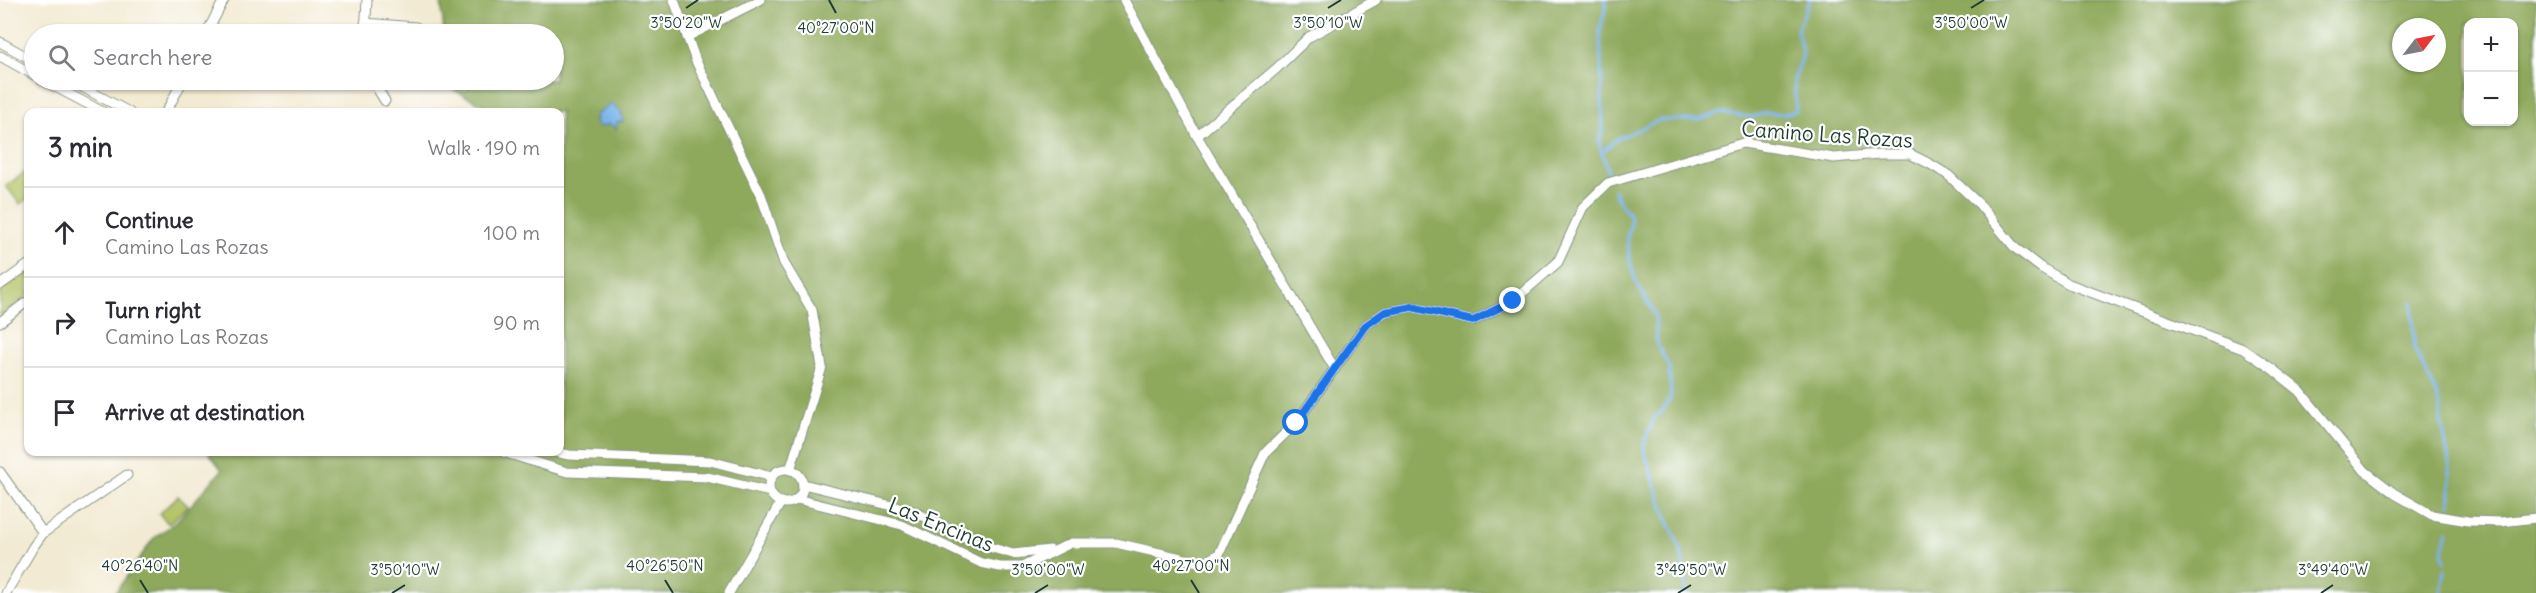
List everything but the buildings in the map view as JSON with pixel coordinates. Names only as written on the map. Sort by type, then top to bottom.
[{"type":"street","points":[[211,24],[224,0]]},
{"type":"street","points":[[367,0],[365,22],[385,24]]},
{"type":"street","points":[[674,0],[696,61],[761,195],[784,263],[812,310],[822,367],[790,470]]},
{"type":"street","points":[[687,37],[760,0]]},
{"type":"street","points":[[1124,0],[1127,10],[1197,136],[1335,369]]},
{"type":"street","points":[[1197,136],[1276,69],[1309,37],[1376,0]]},
{"type":"street","points":[[0,42],[24,55]]},
{"type":"street","points":[[0,57],[24,70]]},
{"type":"street","points":[[61,90],[95,108]]},
{"type":"street","points":[[88,90],[122,108]]},
{"type":"street","points":[[168,108],[178,90]]},
{"type":"street","points":[[378,90],[385,101]]},
{"type":"street","name":"Camino Las Rozas","points":[[1055,549],[1071,543],[1116,543],[1203,563],[1219,554],[1265,453],[1296,423],[1365,326],[1385,312],[1412,307],[1473,321],[1513,301],[1558,262],[1583,207],[1608,183],[1743,143],[1834,158],[1910,154],[1948,175],[1979,204],[2015,248],[2069,285],[2243,349],[2271,368],[2300,391],[2365,471],[2395,494],[2432,514],[2468,520],[2501,522],[2536,518]]},
{"type":"street","points":[[0,285],[24,268]]},
{"type":"street","points":[[0,322],[24,304]]},
{"type":"street","points":[[564,455],[710,461],[772,477]]},
{"type":"street","points":[[515,456],[567,472],[707,477],[770,492],[781,502],[729,593]]},
{"type":"street","points":[[770,492],[769,483],[772,477],[777,472],[790,470],[797,473],[802,484],[802,492],[797,499]]},
{"type":"street","points":[[0,472],[43,533]]},
{"type":"street","points":[[6,593],[43,533],[127,475]]},
{"type":"street","name":"Las Encinas","points":[[802,484],[913,511],[979,544],[1013,554],[1055,549]]},
{"type":"street","name":"Las Encinas","points":[[781,502],[790,503],[797,499],[902,525],[981,563],[1000,567],[1022,567],[1055,549]]},
{"type":"green space","points":[[441,0],[2536,0],[2536,593],[115,593],[153,539],[176,522],[222,470],[211,456],[564,456],[564,108],[482,108],[484,105],[454,90],[564,90],[564,24],[443,24]]},
{"type":"green space","points":[[24,173],[24,201],[20,204],[6,186]]},
{"type":"green space","points":[[24,274],[24,298],[0,316],[0,291]]},
{"type":"green space","points":[[178,496],[188,506],[169,524],[159,514]]},
{"type":"water","points":[[611,104],[621,112],[623,122],[617,122],[616,129],[610,124],[600,127],[595,122],[596,115]]},
{"type":"waterway","points":[[1605,0],[1606,7],[1600,30],[1603,128],[1599,143],[1608,172]]},
{"type":"waterway","points":[[1602,152],[1617,139],[1660,120],[1699,120],[1719,113],[1752,117],[1765,113],[1785,114],[1796,111],[1794,80],[1803,55],[1797,31],[1810,0]]},
{"type":"waterway","points":[[1614,190],[1616,197],[1630,216],[1631,224],[1627,236],[1630,262],[1636,282],[1655,315],[1657,344],[1669,367],[1671,396],[1662,412],[1655,417],[1645,439],[1644,450],[1667,519],[1681,550],[1686,593]]},
{"type":"waterway","points":[[2412,302],[2414,348],[2437,395],[2450,468],[2450,504]]},
{"type":"waterway","points":[[2445,562],[2443,551],[2448,530]]},
{"type":"waterway","points":[[2441,593],[2445,570]]},
{"type":"route","points":[[1296,423],[1365,326],[1385,312],[1412,307],[1473,321],[1513,301]]}]
